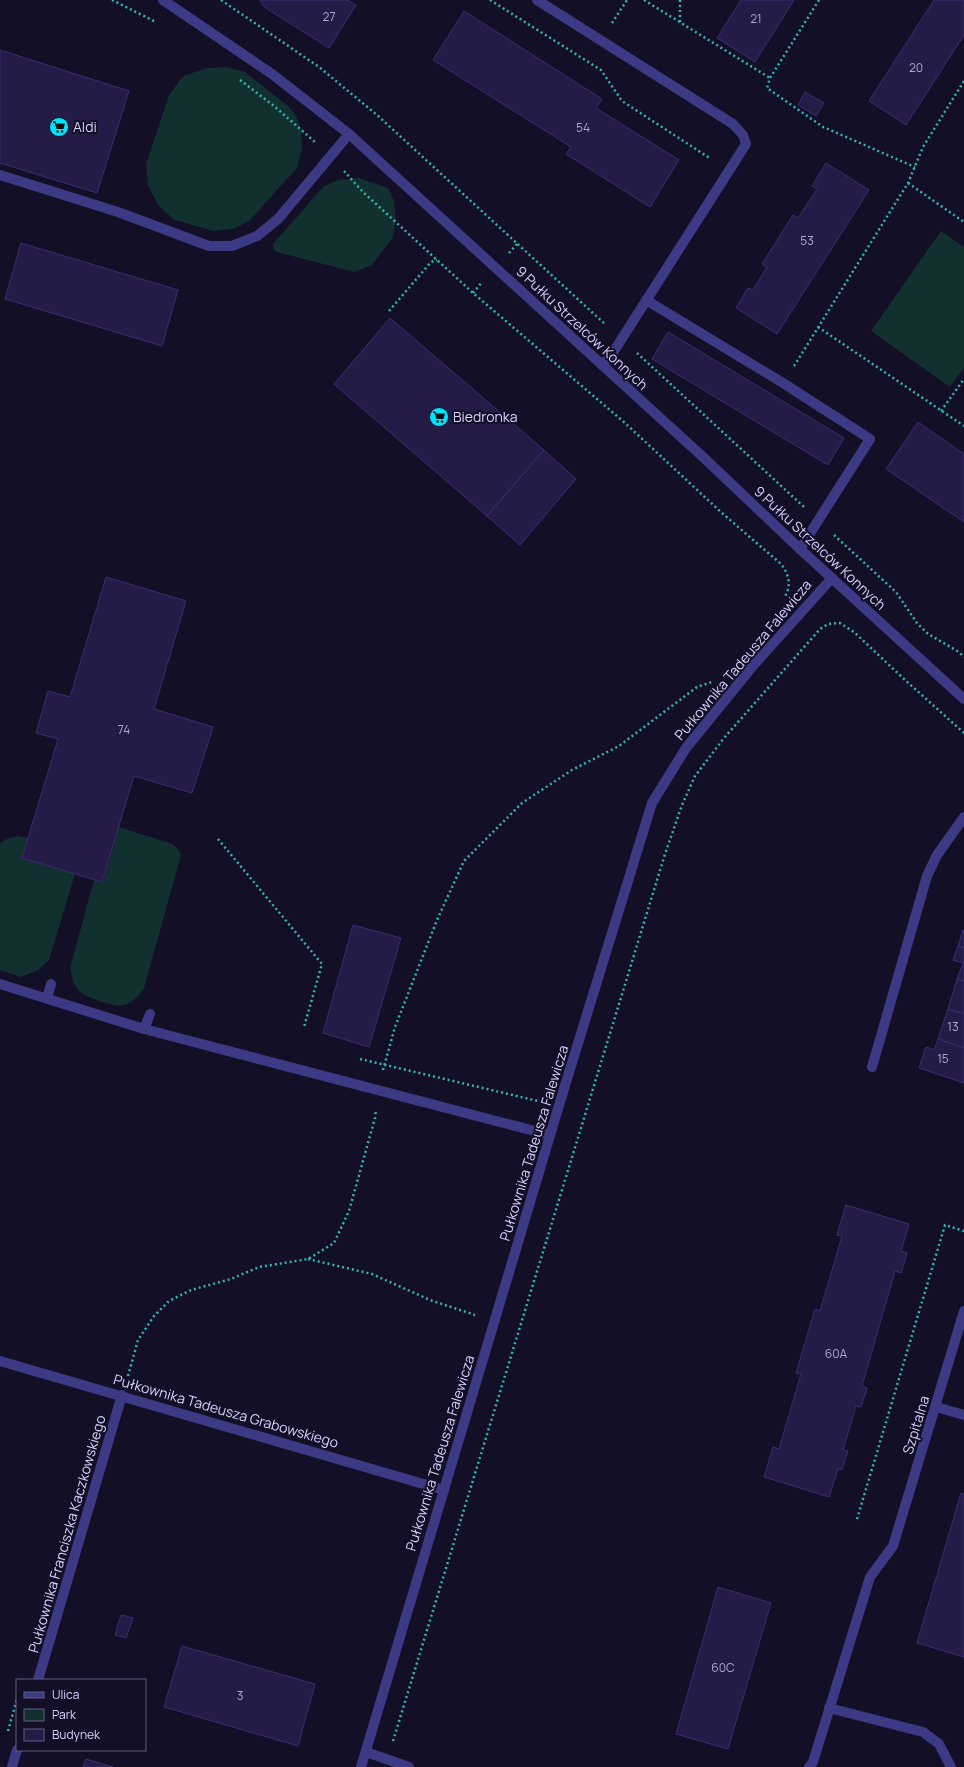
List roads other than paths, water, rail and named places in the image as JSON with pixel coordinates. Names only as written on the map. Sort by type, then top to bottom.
[{"type":"street","name":"9 Pułku Strzelców Konnych","points":[[163,0],[272,74],[348,134],[703,457],[800,549],[964,699]]},
{"type":"street","points":[[537,0],[733,124],[743,135],[746,144],[622,339],[602,365]]},
{"type":"street","points":[[0,175],[118,212],[209,246],[232,246],[257,236],[278,219],[348,134]]},
{"type":"street","points":[[646,300],[783,383],[870,440],[800,549]]},
{"type":"street","name":"Pułkownika Tadeusza Falewicza","points":[[361,1767],[550,1135],[652,803],[686,748],[752,666],[832,578]]},
{"type":"street","points":[[872,1067],[927,876],[937,855],[964,817]]},
{"type":"street","points":[[0,984],[144,1029],[550,1135]]},
{"type":"street","points":[[47,998],[51,984]]},
{"type":"street","points":[[144,1029],[150,1014]]},
{"type":"street","name":"Szpitalna","points":[[809,1767],[813,1762],[870,1577],[893,1546],[964,1311]]},
{"type":"street","name":"Pułkownika Tadeusza Grabowskiego","points":[[0,1361],[122,1395],[444,1490]]},
{"type":"street","name":"Pułkownika Franciszka Kaczkowskiego","points":[[38,1679],[122,1395]]},
{"type":"street","points":[[936,1407],[964,1415]]},
{"type":"street","points":[[830,1708],[923,1732],[940,1744],[951,1767]]},
{"type":"street","points":[[12,1767],[17,1751]]},
{"type":"street","points":[[366,1752],[388,1758],[409,1767]]},
{"type":"place","name":"Aldi","points":[[59,127]]},
{"type":"place","name":"Biedronka","points":[[439,417]]}]
